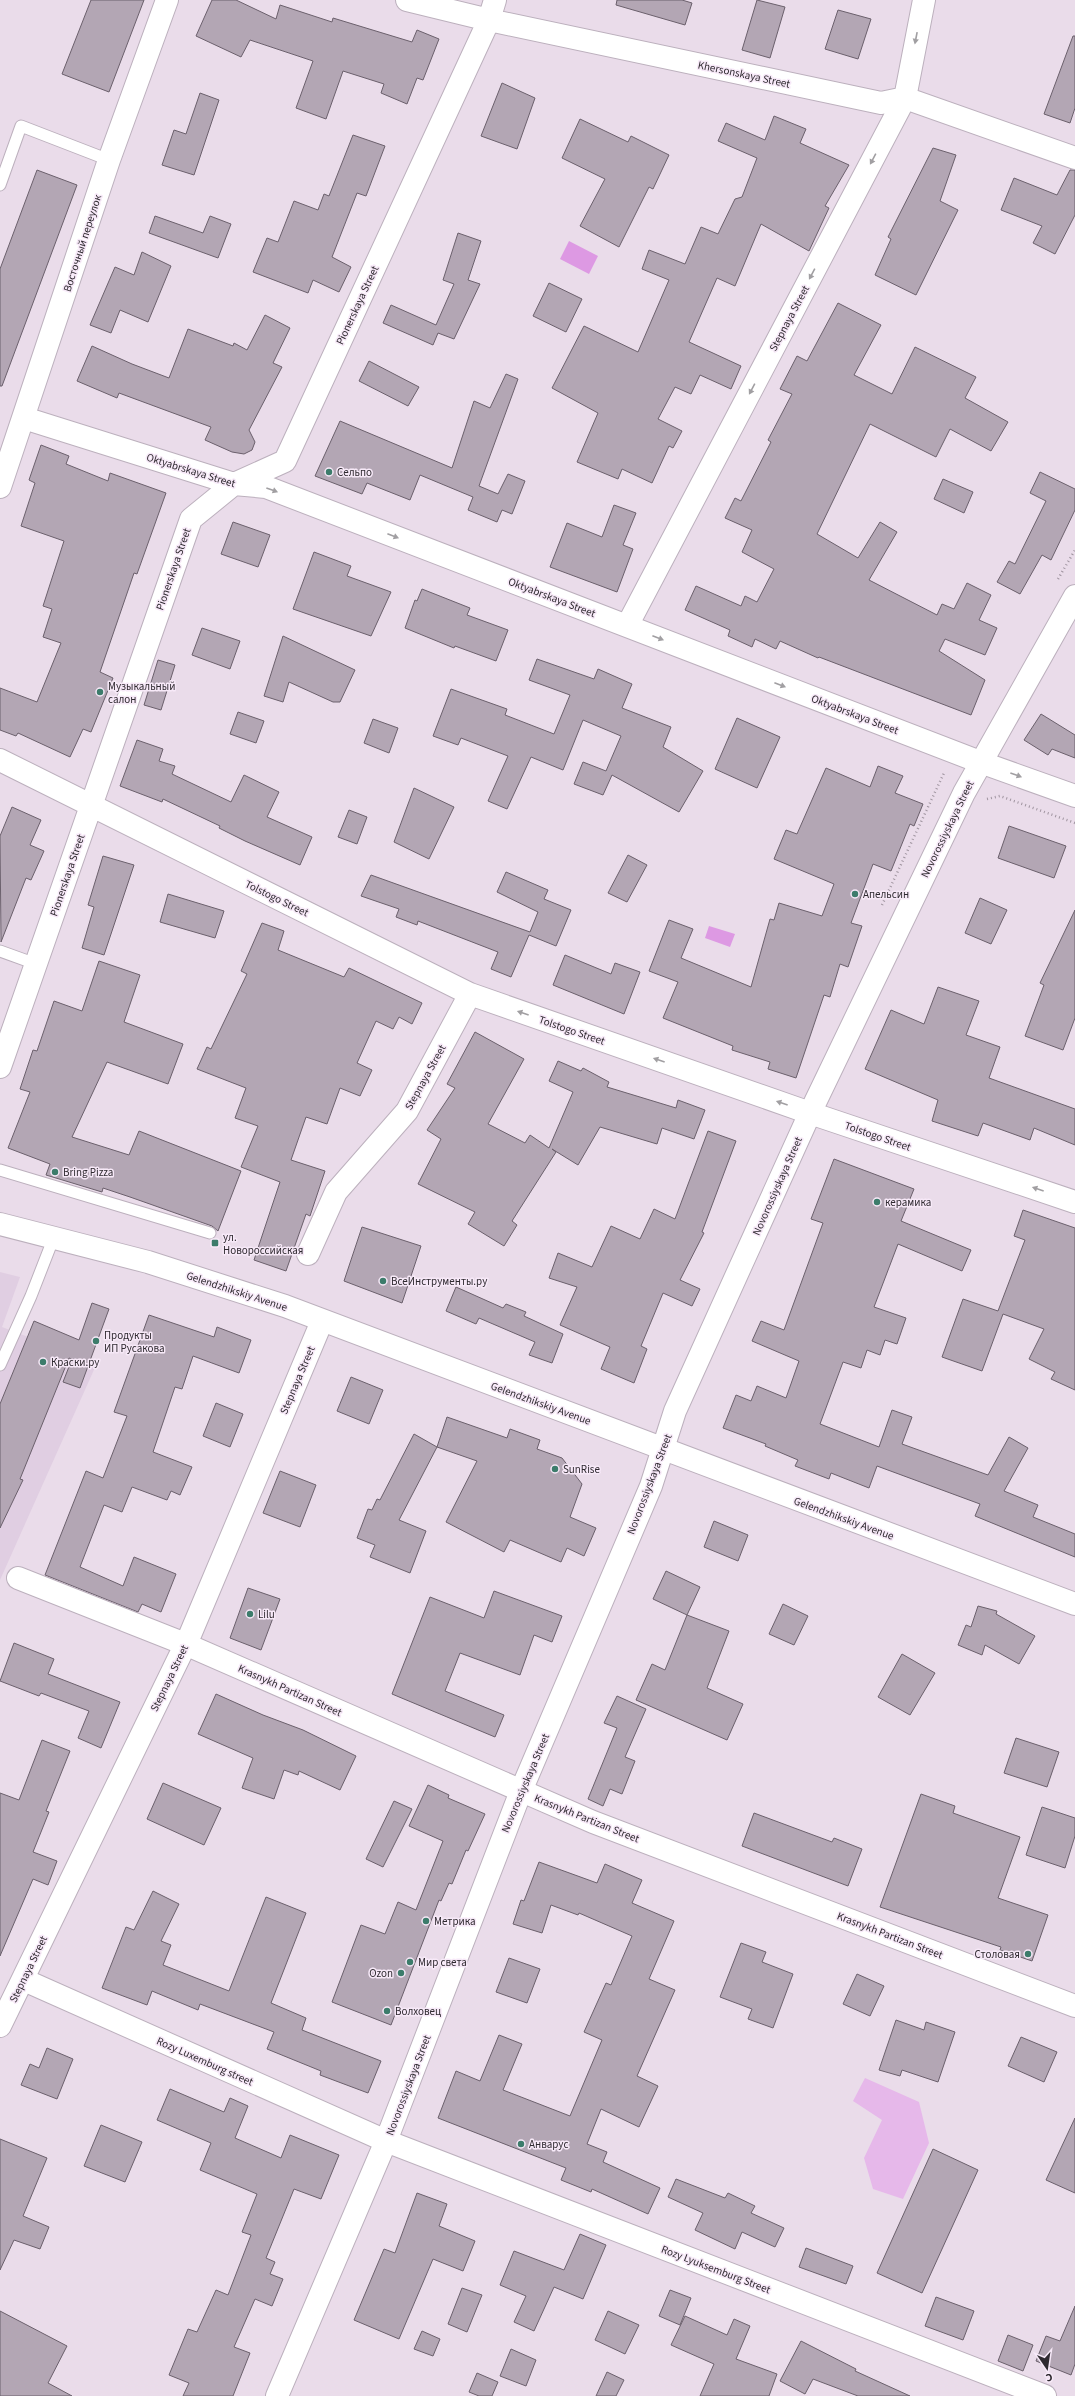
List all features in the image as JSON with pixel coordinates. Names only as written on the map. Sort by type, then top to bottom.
[{"type":"street","name":"Восточный переулок","points":[[0,487],[109,160],[167,0]]},
{"type":"street","name":"Khersonskaya Street","points":[[407,0],[489,20],[881,103],[905,98]]},
{"type":"street","name":"Pionerskaya Street","points":[[0,1067],[191,519],[234,484],[285,461],[489,20],[496,0]]},
{"type":"street","name":"Stepnaya Street","points":[[628,626],[905,98],[924,0]]},
{"type":"street","points":[[905,98],[1075,158]]},
{"type":"street","name":"Oktyabrskaya Street","points":[[24,418],[234,484],[266,488],[980,762],[1075,796]]},
{"type":"street","name":"Novorossiyskaya Street","points":[[277,2396],[386,2142],[521,1791],[650,1486],[675,1411],[810,1113],[980,762],[1075,596]]},
{"type":"street","name":"Tolstogo Street","points":[[0,760],[470,994],[810,1113],[1075,1202]]},
{"type":"street","name":"Stepnaya Street","points":[[308,1254],[336,1192],[407,1111],[470,994]]},
{"type":"street","name":"Gelendzhikskiy Avenue","points":[[0,1224],[148,1262],[285,1306],[1075,1604]]},
{"type":"street","name":"Stepnaya Street","points":[[0,2026],[24,1980],[185,1644],[322,1321]]},
{"type":"street","name":"Krasnykh Partizan Street","points":[[18,1578],[185,1644],[593,1822],[1075,2006]]},
{"type":"street","name":"Rozy Luxemburg street","points":[[24,1980],[386,2142]]},
{"type":"street","name":"Rozy Lyuksemburg Street","points":[[386,2142],[1045,2396]]},
{"type":"lane","points":[[0,185],[21,126],[109,160]]},
{"type":"lane","points":[[0,951],[36,964]]},
{"type":"lane","points":[[0,1170],[210,1233]]},
{"type":"lane","points":[[0,1365],[31,1296],[54,1237]]},
{"type":"path","points":[[981,800],[1000,796],[1075,823]]},
{"type":"shaded area","points":[[569,241],[598,256],[589,274],[560,259]]},
{"type":"shaded area","points":[[709,926],[735,934],[730,947],[705,938]]},
{"type":"shaded area","points":[[0,1272],[20,1277],[2,1327],[97,1363],[0,1580]]},
{"type":"shaded area","points":[[865,2078],[919,2102],[929,2143],[903,2199],[873,2189],[864,2158],[882,2120],[853,2101]]},
{"type":"building","points":[[91,0],[144,0],[109,92],[62,74]]},
{"type":"building","points":[[212,0],[236,0],[276,19],[280,5],[332,22],[333,18],[412,42],[417,30],[439,39],[423,80],[417,78],[407,104],[381,93],[384,84],[343,71],[326,119],[296,108],[313,61],[250,40],[241,57],[196,36]]},
{"type":"building","points":[[617,0],[682,0],[692,3],[685,25],[616,5]]},
{"type":"building","points":[[757,0],[785,7],[770,58],[742,50]]},
{"type":"building","points":[[838,10],[871,19],[858,59],[825,49]]},
{"type":"building","points":[[1073,36],[1075,36],[1075,108],[1070,123],[1044,114]]},
{"type":"building","points":[[502,83],[535,98],[517,149],[481,136]]},
{"type":"building","points":[[200,93],[219,100],[194,175],[162,165],[174,130],[186,134]]},
{"type":"building","points":[[774,116],[806,129],[800,143],[849,165],[825,206],[829,208],[809,251],[761,224],[735,286],[717,278],[689,342],[741,366],[731,389],[700,375],[691,394],[675,387],[658,419],[682,431],[673,448],[669,446],[652,483],[622,469],[618,479],[577,462],[598,413],[552,388],[584,326],[638,352],[669,280],[642,269],[649,250],[685,264],[701,227],[718,234],[735,199],[742,197],[757,158],[718,141],[726,123],[765,140]]},
{"type":"building","points":[[580,119],[628,142],[631,136],[669,155],[653,189],[649,187],[619,247],[580,226],[605,179],[562,158]]},
{"type":"building","points":[[353,135],[385,146],[366,196],[357,193],[332,257],[351,267],[339,292],[313,280],[308,293],[253,272],[267,238],[278,242],[294,201],[318,210],[324,194],[329,196]]},
{"type":"building","points":[[933,148],[956,155],[940,201],[958,210],[916,295],[875,275],[891,239],[888,237]]},
{"type":"building","points":[[37,170],[77,185],[2,386],[0,386],[0,269]]},
{"type":"building","points":[[1070,170],[1075,170],[1075,215],[1055,254],[1033,243],[1042,226],[1001,210],[1014,178],[1057,195]]},
{"type":"building","points":[[155,216],[203,233],[210,216],[231,224],[218,258],[149,233]]},
{"type":"building","points":[[458,233],[481,241],[468,280],[480,284],[454,339],[438,333],[433,345],[383,323],[391,305],[436,325],[454,284],[443,280]]},
{"type":"building","points":[[142,252],[171,266],[148,322],[120,310],[111,333],[90,325],[115,267],[134,275]]},
{"type":"building","points":[[549,283],[582,299],[566,332],[533,316]]},
{"type":"building","points":[[838,303],[881,325],[854,375],[892,394],[915,347],[976,377],[965,398],[1008,422],[991,451],[950,429],[936,457],[870,424],[817,534],[858,558],[880,522],[897,532],[869,580],[937,615],[942,604],[954,609],[967,583],[991,595],[979,620],[997,628],[985,655],[945,639],[939,651],[985,680],[971,715],[819,657],[818,658],[780,641],[776,649],[755,639],[752,647],[728,636],[730,630],[685,610],[696,586],[741,606],[745,596],[757,602],[774,569],[742,552],[752,530],[725,518],[735,498],[741,501],[771,442],[768,440],[792,394],[780,389],[797,356],[807,361]]},
{"type":"building","points":[[265,315],[290,328],[273,363],[282,367],[249,430],[255,442],[252,450],[244,454],[232,452],[205,440],[211,427],[119,393],[117,398],[77,381],[92,346],[132,364],[169,378],[188,329],[233,346],[234,343],[247,350]]},
{"type":"building","points":[[369,361],[419,387],[408,406],[359,381]]},
{"type":"building","points":[[506,374],[518,379],[479,486],[498,494],[508,474],[525,481],[512,514],[502,510],[497,522],[468,510],[473,497],[420,475],[410,500],[367,483],[362,494],[315,476],[340,421],[452,468],[474,401],[490,408]]},
{"type":"building","points":[[41,445],[69,456],[66,464],[108,481],[110,473],[166,493],[137,574],[134,573],[100,672],[113,678],[91,732],[83,729],[70,757],[18,733],[16,736],[0,730],[0,688],[37,702],[61,643],[43,637],[52,609],[43,606],[64,541],[21,526],[35,483],[29,480]]},
{"type":"building","points":[[1040,472],[1075,489],[1075,510],[1051,560],[1042,555],[1020,594],[997,582],[1009,561],[1015,564],[1046,501],[1030,493]]},
{"type":"building","points":[[943,479],[973,492],[964,513],[934,499]]},
{"type":"building","points":[[614,505],[636,513],[623,545],[633,549],[617,592],[550,567],[567,523],[602,537]]},
{"type":"building","points":[[233,522],[270,535],[258,567],[221,554]]},
{"type":"building","points":[[314,552],[351,566],[347,576],[391,592],[371,636],[293,609]]},
{"type":"building","points":[[422,589],[470,608],[467,615],[508,630],[496,661],[455,646],[454,648],[405,628],[415,600],[417,601]]},
{"type":"building","points":[[202,628],[240,641],[230,669],[192,655]]},
{"type":"building","points":[[283,636],[355,670],[340,702],[333,702],[289,682],[283,702],[264,696]]},
{"type":"building","points":[[537,659],[594,679],[598,669],[632,684],[622,708],[671,727],[663,747],[703,771],[679,812],[612,775],[603,795],[574,784],[583,762],[606,771],[621,736],[583,720],[563,770],[531,757],[507,809],[488,801],[508,756],[461,738],[458,745],[433,736],[451,689],[507,709],[505,715],[554,734],[570,695],[529,680]]},
{"type":"building","points":[[158,660],[175,665],[161,710],[144,705]]},
{"type":"building","points":[[238,712],[264,721],[256,743],[230,734]]},
{"type":"building","points":[[1041,714],[1075,735],[1075,758],[1052,749],[1048,755],[1024,740]]},
{"type":"building","points":[[737,718],[780,737],[757,788],[715,769]]},
{"type":"building","points":[[373,719],[398,728],[389,753],[364,743]]},
{"type":"building","points":[[137,740],[163,749],[159,761],[175,766],[172,774],[231,802],[244,775],[279,792],[267,817],[312,837],[300,865],[245,841],[219,828],[220,826],[163,799],[162,802],[120,786]]},
{"type":"building","points":[[878,766],[903,776],[895,793],[923,804],[914,826],[910,824],[891,871],[873,864],[851,923],[862,926],[848,967],[840,964],[830,997],[824,995],[796,1078],[768,1069],[770,1062],[732,1050],[733,1046],[663,1018],[678,982],[649,971],[669,920],[693,929],[681,958],[751,987],[770,919],[774,920],[779,903],[822,916],[834,884],[774,859],[786,830],[797,834],[826,768],[870,787]]},
{"type":"building","points":[[414,788],[454,807],[429,859],[394,842]]},
{"type":"building","points":[[12,807],[41,820],[30,845],[44,851],[31,880],[26,878],[1,942],[0,836]]},
{"type":"building","points":[[349,810],[367,817],[357,844],[338,837]]},
{"type":"building","points":[[1009,826],[1066,846],[1054,878],[998,858]]},
{"type":"building","points":[[628,855],[647,865],[627,902],[608,893]]},
{"type":"building","points":[[103,856],[134,865],[104,955],[82,948],[94,907],[88,905]]},
{"type":"building","points":[[506,872],[548,890],[544,899],[571,910],[556,946],[529,935],[511,977],[491,969],[498,952],[418,921],[417,925],[396,917],[399,909],[361,896],[371,875],[530,932],[538,912],[497,892]]},
{"type":"building","points":[[168,894],[224,911],[215,938],[160,922]]},
{"type":"building","points":[[980,898],[1007,910],[991,944],[965,933]]},
{"type":"building","points":[[1075,910],[1075,1018],[1063,1050],[1025,1036],[1044,985],[1040,983]]},
{"type":"building","points":[[262,923],[284,931],[278,950],[344,977],[349,968],[422,1003],[412,1024],[399,1017],[393,1029],[376,1021],[357,1063],[372,1070],[360,1096],[340,1088],[327,1124],[306,1117],[291,1160],[325,1171],[310,1216],[306,1214],[286,1271],[254,1260],[280,1182],[241,1167],[258,1126],[235,1118],[246,1088],[197,1069],[207,1047],[211,1049],[247,974],[241,971]]},
{"type":"building","points":[[565,955],[611,974],[615,963],[640,972],[624,1014],[553,985]]},
{"type":"building","points":[[99,961],[140,975],[124,1022],[183,1044],[168,1084],[107,1062],[72,1137],[129,1155],[139,1131],[241,1171],[218,1231],[212,1226],[103,1188],[102,1192],[46,1175],[50,1164],[8,1148],[30,1092],[20,1089],[33,1050],[37,1051],[54,1001],[82,1011]]},
{"type":"building","points":[[938,987],[979,1001],[966,1035],[1000,1047],[989,1078],[1075,1109],[1075,1145],[1034,1128],[1030,1140],[983,1123],[978,1136],[932,1121],[938,1100],[865,1069],[891,1010],[924,1024]]},
{"type":"building","points":[[475,1032],[524,1059],[488,1124],[525,1143],[530,1135],[549,1148],[573,1092],[549,1081],[558,1061],[581,1071],[583,1068],[609,1082],[607,1087],[676,1108],[678,1100],[705,1110],[694,1139],[662,1128],[657,1144],[600,1127],[578,1165],[552,1149],[556,1152],[512,1221],[517,1225],[504,1246],[468,1224],[475,1212],[418,1184],[441,1139],[427,1130],[455,1088],[447,1084]]},
{"type":"building","points":[[708,1131],[736,1141],[702,1232],[704,1233],[680,1280],[700,1289],[692,1306],[663,1293],[641,1346],[647,1349],[634,1383],[601,1369],[610,1347],[560,1325],[577,1287],[549,1278],[558,1253],[592,1267],[611,1226],[640,1239],[654,1209],[675,1219]]},
{"type":"building","points":[[834,1159],[914,1189],[901,1221],[971,1250],[962,1271],[898,1244],[874,1307],[906,1318],[897,1344],[885,1340],[880,1355],[867,1350],[861,1368],[843,1362],[820,1424],[879,1447],[892,1410],[912,1417],[902,1444],[988,1475],[1009,1437],[1028,1448],[1004,1491],[1038,1505],[1033,1517],[1075,1534],[1075,1557],[975,1516],[980,1504],[877,1466],[869,1488],[831,1473],[829,1479],[795,1466],[798,1460],[765,1446],[766,1444],[723,1428],[736,1395],[751,1401],[757,1386],[786,1398],[799,1361],[752,1341],[761,1321],[784,1330],[823,1223],[811,1219]]},
{"type":"building","points":[[1023,1210],[1075,1228],[1075,1390],[1051,1379],[1055,1372],[1029,1359],[1044,1329],[1003,1314],[982,1371],[942,1357],[963,1299],[998,1311],[1025,1240],[1014,1236]]},
{"type":"building","points":[[362,1227],[421,1246],[402,1303],[344,1281]]},
{"type":"building","points":[[456,1287],[503,1308],[506,1304],[526,1312],[524,1316],[563,1334],[552,1363],[529,1355],[535,1342],[479,1318],[476,1324],[446,1311]]},
{"type":"building","points":[[92,1303],[109,1309],[80,1388],[63,1382],[72,1359],[69,1358],[20,1479],[23,1480],[0,1528],[0,1404],[34,1321],[79,1340]]},
{"type":"building","points":[[149,1315],[214,1337],[217,1327],[251,1340],[239,1373],[193,1356],[182,1389],[175,1387],[153,1452],[192,1467],[180,1495],[171,1491],[167,1500],[132,1487],[122,1512],[104,1505],[80,1567],[123,1586],[134,1557],[176,1574],[161,1612],[142,1604],[138,1612],[45,1575],[86,1471],[103,1478],[127,1416],[114,1412]]},
{"type":"building","points":[[351,1377],[383,1390],[369,1424],[337,1411]]},
{"type":"building","points":[[216,1403],[243,1414],[230,1447],[203,1436]]},
{"type":"building","points":[[447,1417],[507,1438],[510,1429],[540,1440],[537,1449],[562,1458],[582,1484],[570,1517],[596,1528],[584,1556],[567,1548],[561,1562],[510,1540],[504,1552],[446,1522],[477,1461],[437,1447]]},
{"type":"building","points":[[414,1434],[437,1447],[399,1520],[426,1531],[410,1573],[370,1557],[375,1545],[357,1538],[368,1509],[372,1510],[377,1499],[380,1500]]},
{"type":"building","points":[[280,1471],[316,1485],[300,1527],[263,1513]]},
{"type":"building","points":[[714,1521],[748,1535],[738,1561],[704,1547]]},
{"type":"building","points":[[666,1571],[700,1587],[687,1615],[653,1599]]},
{"type":"building","points":[[248,1588],[280,1599],[261,1650],[230,1638]]},
{"type":"building","points":[[494,1591],[562,1616],[552,1642],[534,1635],[520,1675],[460,1653],[445,1691],[504,1715],[495,1737],[392,1694],[430,1597],[484,1618]]},
{"type":"building","points":[[783,1604],[808,1616],[794,1645],[769,1634]]},
{"type":"building","points":[[978,1606],[997,1611],[996,1614],[1035,1636],[1019,1664],[985,1645],[982,1655],[958,1645],[966,1625],[971,1627]]},
{"type":"building","points":[[687,1615],[729,1631],[707,1688],[743,1704],[727,1740],[636,1700],[652,1664],[665,1670]]},
{"type":"building","points":[[14,1643],[54,1659],[48,1674],[120,1702],[101,1748],[78,1738],[89,1711],[41,1693],[39,1696],[0,1681]]},
{"type":"building","points":[[902,1654],[935,1673],[910,1715],[878,1697]]},
{"type":"building","points":[[216,1694],[263,1715],[303,1730],[356,1756],[340,1790],[299,1771],[298,1775],[284,1770],[274,1799],[242,1788],[253,1758],[198,1734]]},
{"type":"building","points":[[617,1696],[646,1709],[625,1757],[635,1761],[622,1794],[610,1789],[603,1806],[588,1799],[617,1728],[604,1723]]},
{"type":"building","points":[[1016,1738],[1059,1752],[1047,1787],[1004,1773]]},
{"type":"building","points":[[42,1740],[70,1751],[46,1811],[49,1812],[33,1852],[57,1861],[48,1885],[33,1879],[0,1956],[0,1793],[19,1800]]},
{"type":"building","points":[[163,1783],[221,1808],[204,1845],[147,1819]]},
{"type":"building","points":[[428,1785],[449,1795],[448,1798],[485,1814],[468,1851],[466,1850],[452,1884],[449,1883],[441,1901],[439,1900],[391,2025],[332,2002],[361,1925],[385,1934],[398,1902],[416,1910],[443,1841],[409,1826]]},
{"type":"building","points":[[921,1794],[955,1806],[953,1813],[1020,1837],[998,1898],[1048,1915],[1032,1961],[1000,1950],[1001,1947],[880,1907]]},
{"type":"building","points":[[394,1801],[412,1809],[383,1867],[366,1859]]},
{"type":"building","points":[[1042,1807],[1075,1818],[1075,1836],[1065,1868],[1026,1855]]},
{"type":"building","points":[[754,1813],[832,1842],[834,1838],[862,1849],[848,1886],[742,1846]]},
{"type":"building","points":[[539,1862],[597,1883],[605,1864],[642,1880],[632,1903],[674,1921],[649,1979],[675,1990],[637,2076],[658,2086],[639,2127],[601,2109],[587,2144],[607,2152],[603,2162],[660,2188],[648,2214],[592,2189],[591,2192],[561,2180],[566,2168],[438,2118],[456,2071],[480,2081],[499,2035],[522,2044],[503,2090],[570,2116],[602,2040],[584,2032],[606,1983],[611,1985],[632,1936],[579,1913],[578,1915],[551,1905],[542,1933],[513,1924],[521,1900],[524,1901]]},
{"type":"building","points":[[153,1891],[179,1904],[161,1941],[171,1945],[163,1965],[229,1991],[266,1897],[306,1913],[271,2003],[306,2018],[302,2030],[381,2061],[368,2093],[320,2075],[321,2071],[267,2049],[274,2032],[200,2004],[198,2010],[152,1991],[147,2005],[102,1988],[126,1927],[134,1930]]},
{"type":"building","points":[[741,1943],[766,1952],[762,1962],[793,1974],[773,2028],[748,2019],[752,2009],[720,1997]]},
{"type":"building","points":[[509,1958],[540,1969],[527,2003],[496,1992]]},
{"type":"building","points":[[857,1974],[884,1986],[870,2016],[843,2004]]},
{"type":"building","points":[[896,2020],[924,2030],[926,2022],[955,2032],[938,2082],[902,2070],[900,2076],[879,2070]]},
{"type":"building","points":[[1021,2037],[1057,2052],[1044,2082],[1008,2066]]},
{"type":"building","points":[[47,2048],[73,2059],[57,2099],[21,2085],[30,2064],[39,2068]]},
{"type":"building","points":[[170,2089],[224,2112],[230,2098],[248,2106],[235,2138],[281,2158],[290,2135],[339,2155],[321,2199],[294,2189],[266,2258],[275,2262],[270,2274],[283,2279],[272,2306],[255,2299],[234,2347],[250,2353],[233,2396],[183,2396],[189,2383],[169,2375],[188,2329],[197,2332],[216,2290],[228,2295],[251,2235],[242,2232],[257,2194],[200,2170],[211,2143],[157,2120]]},
{"type":"building","points":[[1075,2118],[1075,2193],[1046,2180]]},
{"type":"building","points":[[101,2125],[142,2142],[125,2182],[84,2166]]},
{"type":"building","points":[[0,2139],[47,2158],[23,2216],[49,2227],[40,2249],[14,2240],[0,2270]]},
{"type":"building","points":[[933,2149],[978,2170],[922,2293],[877,2273]]},
{"type":"building","points":[[676,2179],[725,2198],[728,2193],[755,2206],[751,2213],[784,2228],[775,2247],[742,2232],[735,2249],[695,2230],[703,2213],[668,2197]]},
{"type":"building","points":[[417,2193],[447,2204],[439,2226],[475,2241],[463,2271],[433,2259],[399,2339],[354,2320],[384,2249],[395,2253]]},
{"type":"building","points":[[580,2234],[606,2245],[583,2299],[554,2287],[534,2331],[514,2322],[526,2296],[500,2285],[514,2251],[564,2270]]},
{"type":"building","points":[[806,2248],[853,2266],[846,2284],[799,2267]]},
{"type":"building","points":[[462,2288],[482,2295],[467,2332],[448,2324]]},
{"type":"building","points":[[670,2290],[691,2298],[680,2325],[659,2316]]},
{"type":"building","points":[[936,2297],[974,2311],[963,2340],[925,2326]]},
{"type":"building","points":[[1075,2306],[1075,2364],[1071,2375],[1036,2361],[1046,2336],[1060,2341]]},
{"type":"building","points":[[0,2311],[67,2346],[48,2383],[72,2396],[0,2396]]},
{"type":"building","points":[[608,2311],[639,2325],[625,2354],[595,2340]]},
{"type":"building","points":[[685,2316],[727,2335],[734,2319],[750,2326],[736,2359],[777,2374],[769,2396],[700,2396],[714,2364],[671,2345]]},
{"type":"building","points":[[422,2331],[440,2339],[433,2356],[414,2349]]},
{"type":"building","points":[[1008,2335],[1033,2345],[1023,2371],[998,2361]]},
{"type":"building","points":[[801,2341],[856,2369],[855,2371],[910,2396],[858,2396],[813,2379],[805,2394],[780,2381]]},
{"type":"building","points":[[511,2349],[536,2360],[526,2386],[500,2376]]},
{"type":"building","points":[[607,2372],[624,2380],[616,2396],[596,2396]]},
{"type":"building","points":[[477,2373],[498,2382],[492,2396],[479,2396],[469,2392]]},
{"type":"place","name":"Сельпо","points":[[329,472]]},
{"type":"place","name":"Музыкальный салон","points":[[100,692]]},
{"type":"place","name":"Апельсин","points":[[855,894]]},
{"type":"place","name":"Bring Pizza","points":[[55,1172]]},
{"type":"place","name":"керамика","points":[[877,1202]]},
{"type":"place","name":"ул. Новороссийская","points":[[215,1243]]},
{"type":"place","name":"ВсеИнструменты.ру","points":[[383,1281]]},
{"type":"place","name":"Продукты ИП Русакова","points":[[96,1341]]},
{"type":"place","name":"Краски.ру","points":[[43,1362]]},
{"type":"place","name":"SunRise","points":[[555,1469]]},
{"type":"place","name":"Lilu","points":[[250,1614]]},
{"type":"place","name":"Метрика","points":[[426,1921]]},
{"type":"place","name":"Столовая","points":[[1028,1954]]},
{"type":"place","name":"Мир света","points":[[410,1962]]},
{"type":"place","name":"Ozon","points":[[401,1973]]},
{"type":"place","name":"Волховец","points":[[387,2011]]},
{"type":"place","name":"Анварус","points":[[521,2144]]}]
